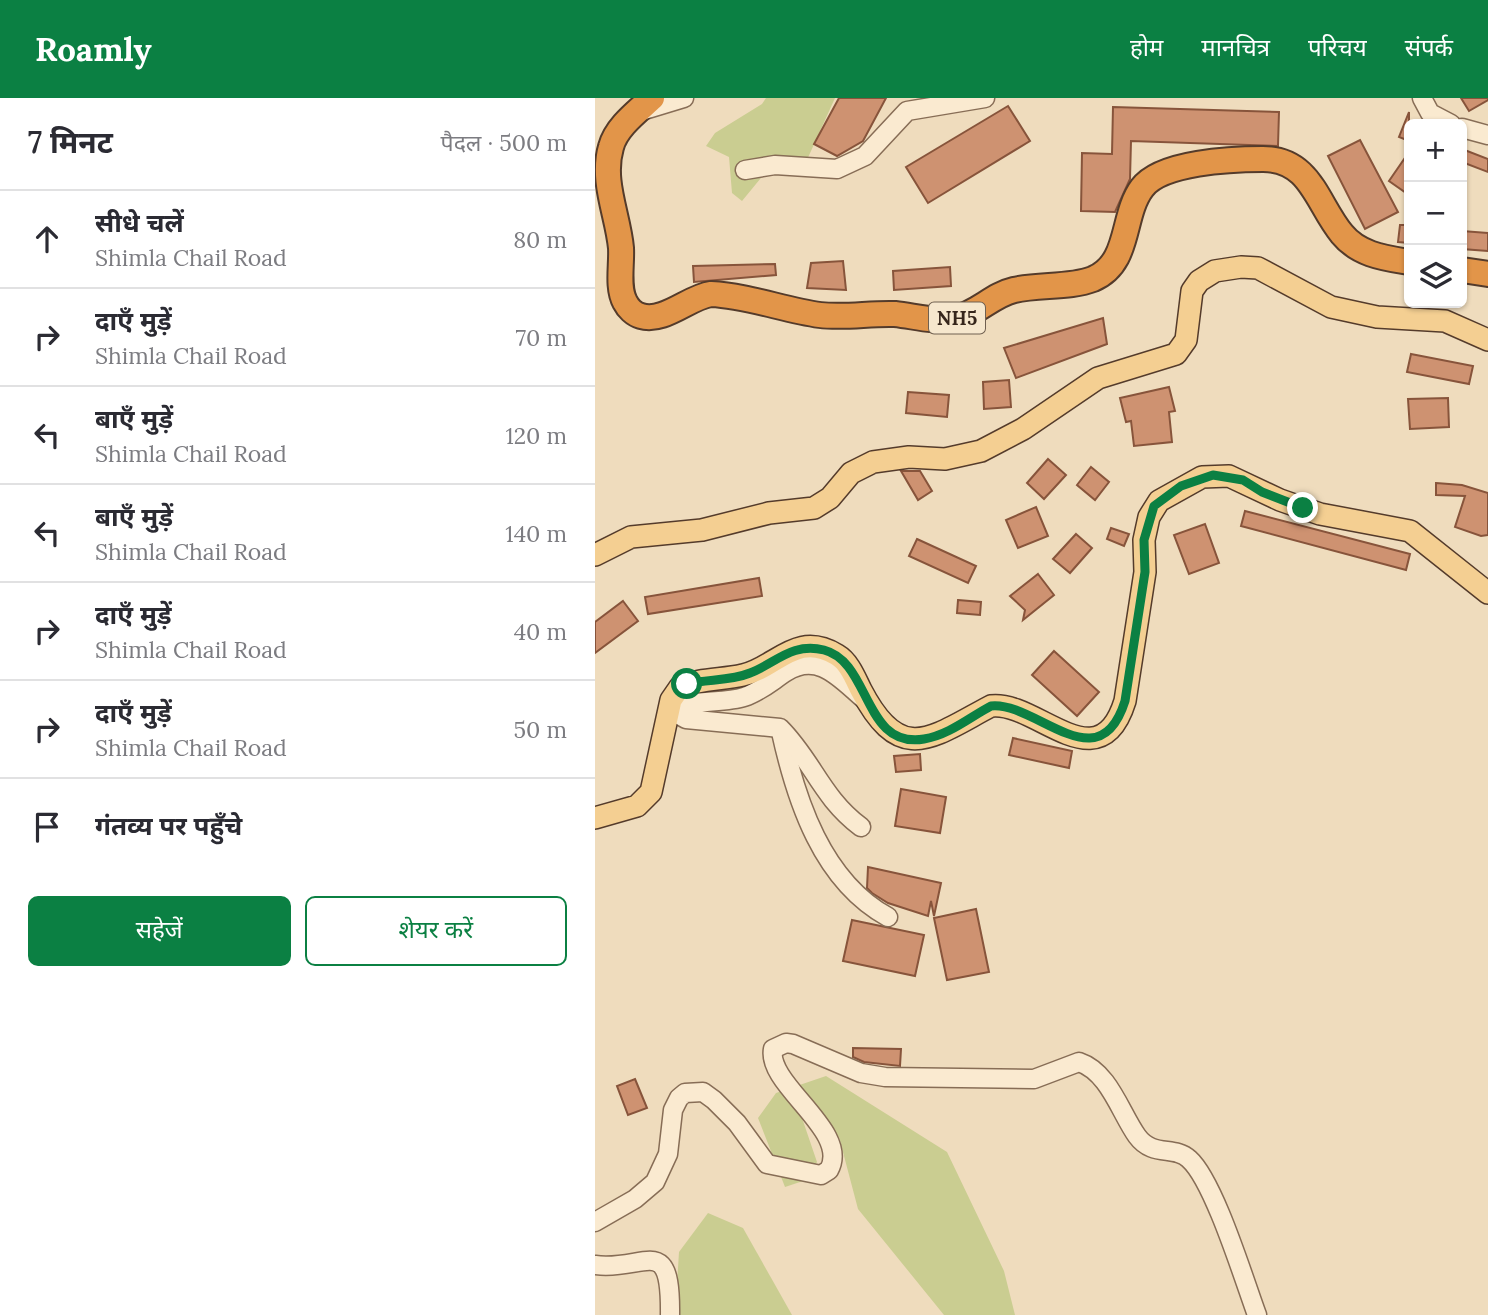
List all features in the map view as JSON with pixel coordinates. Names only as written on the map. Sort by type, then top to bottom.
[{"type":"highway","name":"NH5","points":[[644,105],[617,134],[611,145],[609,172],[611,205],[621,249],[623,298],[635,313],[647,317],[664,314],[698,296],[711,294],[819,315],[895,314],[936,320],[965,317],[1010,291],[1086,280],[1099,275],[1116,257],[1142,188],[1154,177],[1187,166],[1262,159],[1291,164],[1302,171],[1342,235],[1352,243],[1381,258],[1404,261]]},
{"type":"highway","points":[[1467,271],[1488,274]]},
{"type":"main road","points":[[595,555],[631,537],[702,530],[769,513],[814,508],[830,498],[851,473],[873,462],[909,457],[945,458],[981,451],[1023,429],[1098,378],[1176,354],[1186,340],[1192,291],[1199,281],[1215,271],[1241,267],[1258,268],[1331,307],[1377,317],[1445,321],[1488,340]]},
{"type":"main road","points":[[595,818],[637,806],[651,792],[674,692],[687,684],[742,676],[781,654],[814,648],[843,660],[879,722],[911,739],[938,735],[991,706],[999,705],[1074,737],[1101,734],[1112,728],[1125,701],[1145,572],[1144,540],[1149,517],[1159,501],[1202,477],[1229,475],[1271,496],[1320,514],[1410,531],[1488,593]]},
{"type":"street","points":[[644,105],[684,98]]},
{"type":"street","points":[[745,170],[775,165],[837,169],[851,165],[865,156],[907,111],[985,98]]},
{"type":"street","points":[[1422,98],[1430,113],[1441,119]]},
{"type":"street","points":[[1467,129],[1488,135]]},
{"type":"street","points":[[861,827],[841,812],[824,791],[797,747],[781,728],[683,718],[677,714],[686,704],[713,704],[743,697],[788,671],[809,664],[835,673],[867,702]]},
{"type":"street","points":[[781,728],[799,800],[816,837],[837,872],[862,901],[888,917]]},
{"type":"street","points":[[595,1222],[635,1199],[655,1182],[668,1154],[675,1103],[685,1094],[695,1091],[703,1092],[728,1113],[767,1164],[821,1175],[829,1170],[833,1160],[829,1145],[816,1120],[778,1069],[772,1054],[777,1045],[793,1044],[861,1073],[885,1077],[984,1076],[1034,1079],[1079,1062],[1099,1076],[1145,1144],[1160,1152],[1185,1156],[1197,1168],[1225,1227],[1257,1315]]},
{"type":"street","points":[[595,1265],[643,1260],[660,1264],[668,1274],[670,1315]]},
{"type":"green space","points":[[766,98],[835,98],[806,162],[770,167],[742,201],[732,193],[729,157],[706,146],[715,133],[762,104]]},
{"type":"green space","points":[[826,1076],[947,1152],[1004,1271],[1015,1315],[944,1315],[858,1209],[839,1137],[802,1118],[817,1162],[806,1180],[785,1187],[758,1118],[776,1093]]},
{"type":"green space","points":[[708,1213],[743,1228],[792,1315],[675,1315],[679,1252]]},
{"type":"building","points":[[839,98],[886,98],[863,141],[837,156],[814,144]]},
{"type":"building","points":[[1461,98],[1488,98],[1488,100],[1469,111]]},
{"type":"building","points":[[1008,106],[1030,141],[928,203],[906,167]]},
{"type":"building","points":[[1113,107],[1279,112],[1278,146],[1131,141],[1130,179],[1115,212],[1081,211],[1082,153],[1112,154]]},
{"type":"building","points":[[1404,124],[1404,139],[1399,137]]},
{"type":"building","points":[[1360,140],[1398,212],[1365,229],[1328,156]]},
{"type":"building","points":[[1467,151],[1488,159],[1488,172],[1467,164]]},
{"type":"building","points":[[1404,159],[1404,192],[1389,181]]},
{"type":"building","points":[[1400,225],[1404,225],[1404,243],[1398,242]]},
{"type":"building","points":[[1467,231],[1488,233],[1488,251],[1467,249]]},
{"type":"building","points":[[843,261],[846,290],[807,288],[811,263]]},
{"type":"building","points":[[775,264],[776,275],[694,282],[693,266]]},
{"type":"building","points":[[950,267],[951,286],[894,290],[893,271]]},
{"type":"building","points":[[1103,318],[1107,344],[1016,378],[1004,348]]},
{"type":"building","points":[[1411,354],[1473,366],[1469,384],[1407,372]]},
{"type":"building","points":[[1009,380],[1011,407],[984,409],[983,382]]},
{"type":"building","points":[[1169,387],[1175,411],[1169,412],[1172,442],[1134,446],[1131,421],[1126,422],[1120,398]]},
{"type":"building","points":[[908,392],[949,395],[947,417],[906,413]]},
{"type":"building","points":[[1448,398],[1449,427],[1410,429],[1408,399]]},
{"type":"building","points":[[1048,459],[1066,475],[1044,499],[1027,483]]},
{"type":"building","points":[[1091,467],[1109,482],[1095,500],[1077,485]]},
{"type":"building","points":[[901,471],[920,471],[932,491],[918,500]]},
{"type":"building","points":[[1436,483],[1462,485],[1488,493],[1488,535],[1481,536],[1455,527],[1465,496],[1436,495]]},
{"type":"building","points":[[1036,507],[1048,536],[1018,548],[1006,520]]},
{"type":"building","points":[[1245,511],[1410,554],[1406,570],[1241,526]]},
{"type":"building","points":[[1205,524],[1219,563],[1189,574],[1174,535]]},
{"type":"building","points":[[1111,528],[1129,534],[1124,546],[1107,539]]},
{"type":"building","points":[[1076,534],[1092,548],[1070,573],[1053,559]]},
{"type":"building","points":[[917,539],[976,566],[968,583],[909,556]]},
{"type":"building","points":[[1038,574],[1054,595],[1023,620],[1025,610],[1010,596]]},
{"type":"building","points":[[759,578],[762,596],[648,614],[645,597]]},
{"type":"building","points":[[958,600],[981,602],[980,615],[957,613]]},
{"type":"building","points":[[623,601],[638,621],[595,653],[595,622]]},
{"type":"building","points":[[1054,651],[1099,692],[1077,716],[1032,675]]},
{"type":"building","points":[[1013,738],[1072,751],[1069,768],[1009,755]]},
{"type":"building","points":[[920,754],[921,770],[896,772],[894,756]]},
{"type":"building","points":[[901,789],[946,797],[940,833],[895,826]]},
{"type":"building","points":[[868,867],[941,883],[934,916],[931,901],[928,916],[888,903],[872,893],[867,888]]},
{"type":"building","points":[[976,909],[989,972],[947,980],[934,918]]},
{"type":"building","points":[[852,920],[924,935],[915,976],[843,961]]},
{"type":"building","points":[[853,1048],[901,1049],[900,1066],[864,1062],[853,1057]]},
{"type":"building","points":[[635,1079],[647,1108],[628,1115],[617,1086]]},
{"type":"route","points":[[687,684],[742,676],[781,654],[802,648],[814,648],[836,654],[843,660],[879,722],[902,737],[923,739],[938,735],[991,706],[999,705],[1019,711],[1059,733],[1074,737],[1091,737],[1112,728],[1122,712],[1139,620],[1145,572],[1144,540],[1154,506],[1181,486],[1202,477],[1229,475],[1303,508]]}]
